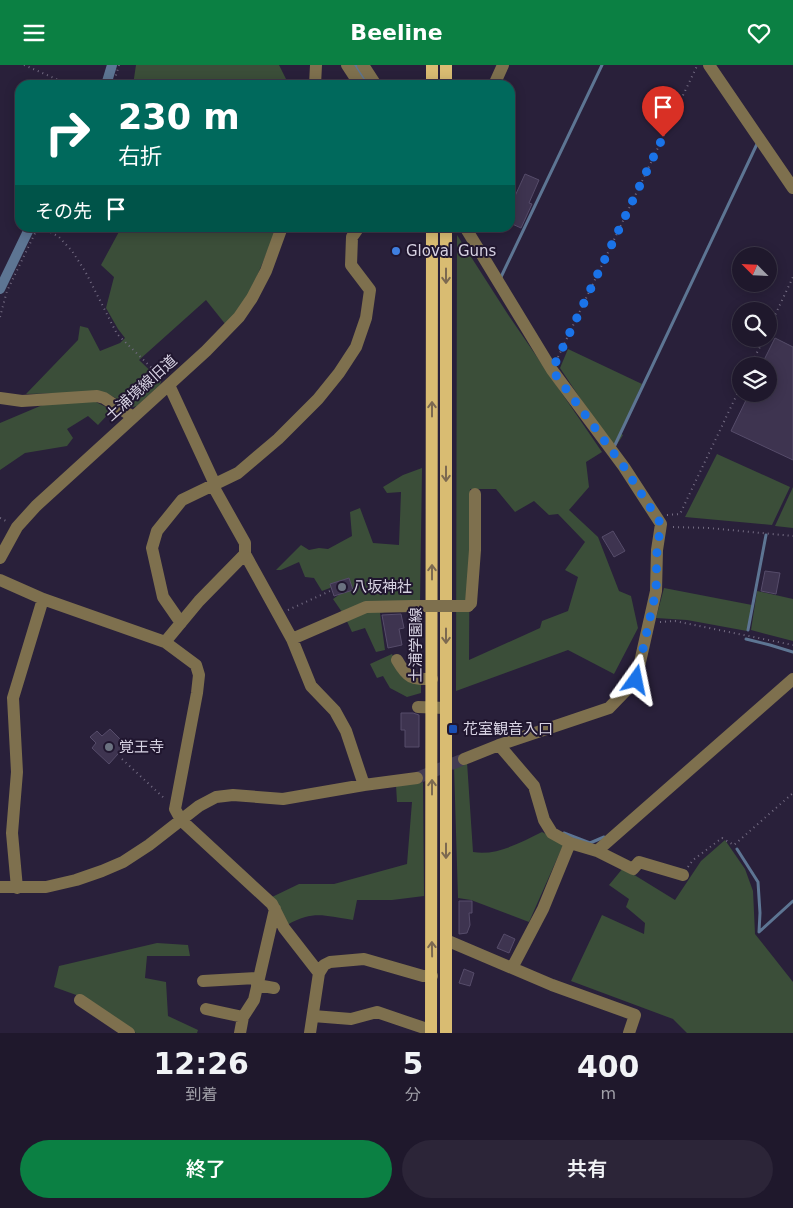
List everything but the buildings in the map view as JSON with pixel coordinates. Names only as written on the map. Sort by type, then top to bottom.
[{"type":"main road","points":[[432,65],[432,80]]},
{"type":"main road","points":[[446,65],[446,80]]},
{"type":"main road","name":"土浦学園線","points":[[431,1030],[432,232]]},
{"type":"main road","name":"土浦学園線","points":[[446,232],[446,1033]]},
{"type":"street","points":[[315,80],[316,65]]},
{"type":"street","points":[[347,65],[357,80]]},
{"type":"street","points":[[363,65],[373,80]]},
{"type":"street","points":[[496,80],[504,65]]},
{"type":"street","points":[[703,65],[793,188]]},
{"type":"street","name":"土浦境線旧道","points":[[0,558],[13,533],[26,516],[206,351],[239,317],[252,298],[266,271],[280,232]]},
{"type":"street","points":[[182,623],[163,597],[152,549],[157,531],[182,500],[238,473],[278,439],[318,399],[339,373],[356,347],[366,318],[370,290],[351,265],[352,237],[356,232]]},
{"type":"street","points":[[464,759],[499,745],[609,708],[636,680],[656,591],[657,550],[661,525],[624,467],[552,370],[468,232]]},
{"type":"street","points":[[169,385],[213,480],[213,486],[245,543],[245,554],[292,639],[311,686],[335,711],[346,731],[364,785]]},
{"type":"street","points":[[0,398],[22,401],[97,396],[104,398],[133,417]]},
{"type":"street","points":[[292,639],[366,607],[468,606],[471,603],[475,551],[475,494]]},
{"type":"street","points":[[166,642],[199,601],[245,554]]},
{"type":"street","points":[[0,580],[44,599],[166,642],[196,665],[199,675],[178,815]]},
{"type":"street","points":[[17,888],[12,833],[17,772],[12,698],[44,599]]},
{"type":"street","points":[[397,660],[405,674],[409,677],[432,679]]},
{"type":"street","points":[[597,851],[793,679]]},
{"type":"street","points":[[418,707],[446,708]]},
{"type":"street","points":[[499,745],[534,786],[544,820],[552,833],[570,843],[597,851],[633,869],[639,862],[683,875]]},
{"type":"street","points":[[0,887],[17,888],[61,885],[102,871],[123,862],[149,845],[178,815],[216,797],[234,795],[283,799],[417,778]]},
{"type":"street","points":[[178,815],[272,904],[284,928],[319,973]]},
{"type":"street","points":[[512,968],[543,909],[570,843]]},
{"type":"street","points":[[240,1033],[243,1017],[254,1000],[275,909]]},
{"type":"street","points":[[446,940],[552,985],[635,1015],[629,1033]]},
{"type":"street","points":[[310,1033],[319,973],[324,965],[330,962],[364,959],[423,976],[432,976]]},
{"type":"street","points":[[203,981],[258,981],[274,988]]},
{"type":"street","points":[[80,1000],[129,1033]]},
{"type":"street","points":[[206,1009],[243,1017]]},
{"type":"street","points":[[313,1015],[350,1019],[377,1011],[431,1030]]},
{"type":"path","points":[[24,65],[58,80]]},
{"type":"path","points":[[115,80],[119,65]]},
{"type":"path","points":[[552,370],[703,65]]},
{"type":"path","points":[[0,317],[7,291],[36,232]]},
{"type":"path","points":[[50,232],[59,237],[72,251],[85,271],[117,334],[169,385]]},
{"type":"path","points":[[777,311],[793,277]]},
{"type":"path","points":[[733,402],[680,514],[665,515],[661,525],[793,536]]},
{"type":"path","points":[[278,614],[330,591]]},
{"type":"path","points":[[648,622],[675,621],[793,645]]},
{"type":"path","points":[[122,759],[178,815]]},
{"type":"path","points":[[683,875],[693,859],[722,837],[734,845],[793,793]]},
{"type":"green space","points":[[136,65],[279,65],[286,80],[134,80]]},
{"type":"green space","points":[[119,232],[275,232],[248,298],[226,325],[206,300],[139,360],[161,381],[160,385],[137,406],[133,407],[104,392],[26,394],[78,340],[80,326],[88,328],[100,351],[120,343],[125,338],[106,308],[114,277],[101,265]]},
{"type":"green space","points":[[457,235],[507,313],[602,452],[586,462],[589,487],[569,510],[598,537],[619,591],[631,596],[638,628],[614,674],[568,650],[456,691]],"holes":[[[470,489],[496,489],[515,512],[534,501],[549,515],[558,514],[585,542],[565,570],[578,577],[568,611],[542,621],[540,628],[469,660]]]},
{"type":"green space","points":[[568,349],[642,384],[620,433],[623,435],[614,449],[560,368]]},
{"type":"green space","points":[[52,401],[96,402],[112,410],[98,425],[88,416],[67,429],[73,438],[67,446],[25,453],[0,470],[0,423]]},
{"type":"green space","points":[[717,454],[790,487],[772,525],[685,517]]},
{"type":"green space","points":[[422,468],[420,604],[380,613],[385,650],[376,652],[365,628],[352,632],[344,615],[333,599],[350,587],[348,581],[322,591],[314,578],[305,577],[299,562],[281,570],[276,570],[301,545],[309,550],[328,549],[352,536],[350,512],[360,508],[373,543],[399,545],[401,492],[387,493],[383,487],[403,475]]},
{"type":"green space","points":[[793,487],[793,528],[775,526]]},
{"type":"green space","points":[[664,588],[752,605],[747,631],[687,620],[656,618]]},
{"type":"green space","points":[[757,591],[793,599],[793,641],[751,630]]},
{"type":"green space","points":[[392,654],[399,670],[421,682],[421,693],[407,697],[390,688],[383,676],[377,678],[370,664]]},
{"type":"green space","points":[[467,762],[473,852],[482,853],[500,850],[518,844],[542,832],[564,843],[529,922],[471,900],[458,898],[454,766]]},
{"type":"green space","points":[[423,782],[424,896],[392,900],[357,900],[353,920],[319,915],[305,917],[287,925],[272,897],[299,884],[334,884],[407,864],[412,802],[397,802],[396,785]]},
{"type":"green space","points":[[725,840],[745,869],[753,891],[755,934],[793,982],[793,1033],[687,1033],[673,1019],[571,981],[602,915],[644,934],[645,923],[626,907],[629,899],[609,885],[623,868],[675,900],[701,861]]},
{"type":"green space","points":[[157,943],[188,945],[190,956],[147,956],[145,978],[166,982],[168,1016],[198,1030],[197,1033],[136,1033],[79,996],[54,987],[59,966]]},
{"type":"waterway","points":[[108,80],[112,65]]},
{"type":"waterway","points":[[356,65],[365,80]]},
{"type":"waterway","points":[[501,277],[602,65]]},
{"type":"waterway","points":[[614,447],[757,144]]},
{"type":"waterway","points":[[0,289],[28,232]]},
{"type":"waterway","points":[[748,630],[766,535]]},
{"type":"waterway","points":[[746,639],[793,652]]},
{"type":"waterway","points":[[564,833],[590,843],[604,837]]},
{"type":"waterway","points":[[737,849],[758,882],[759,932],[793,901]]},
{"type":"tunnel","points":[[417,778],[464,759]]},
{"type":"place","name":"Gloval Guns","points":[[396,251]]},
{"type":"place","name":"八坂神社","points":[[342,587]]},
{"type":"place","name":"花室観音入口","points":[[453,729]]},
{"type":"place","name":"覚王寺","points":[[109,747]]},
{"type":"route","points":[[636,680],[656,591],[657,550],[661,524],[624,467],[552,370],[663,137]]}]
